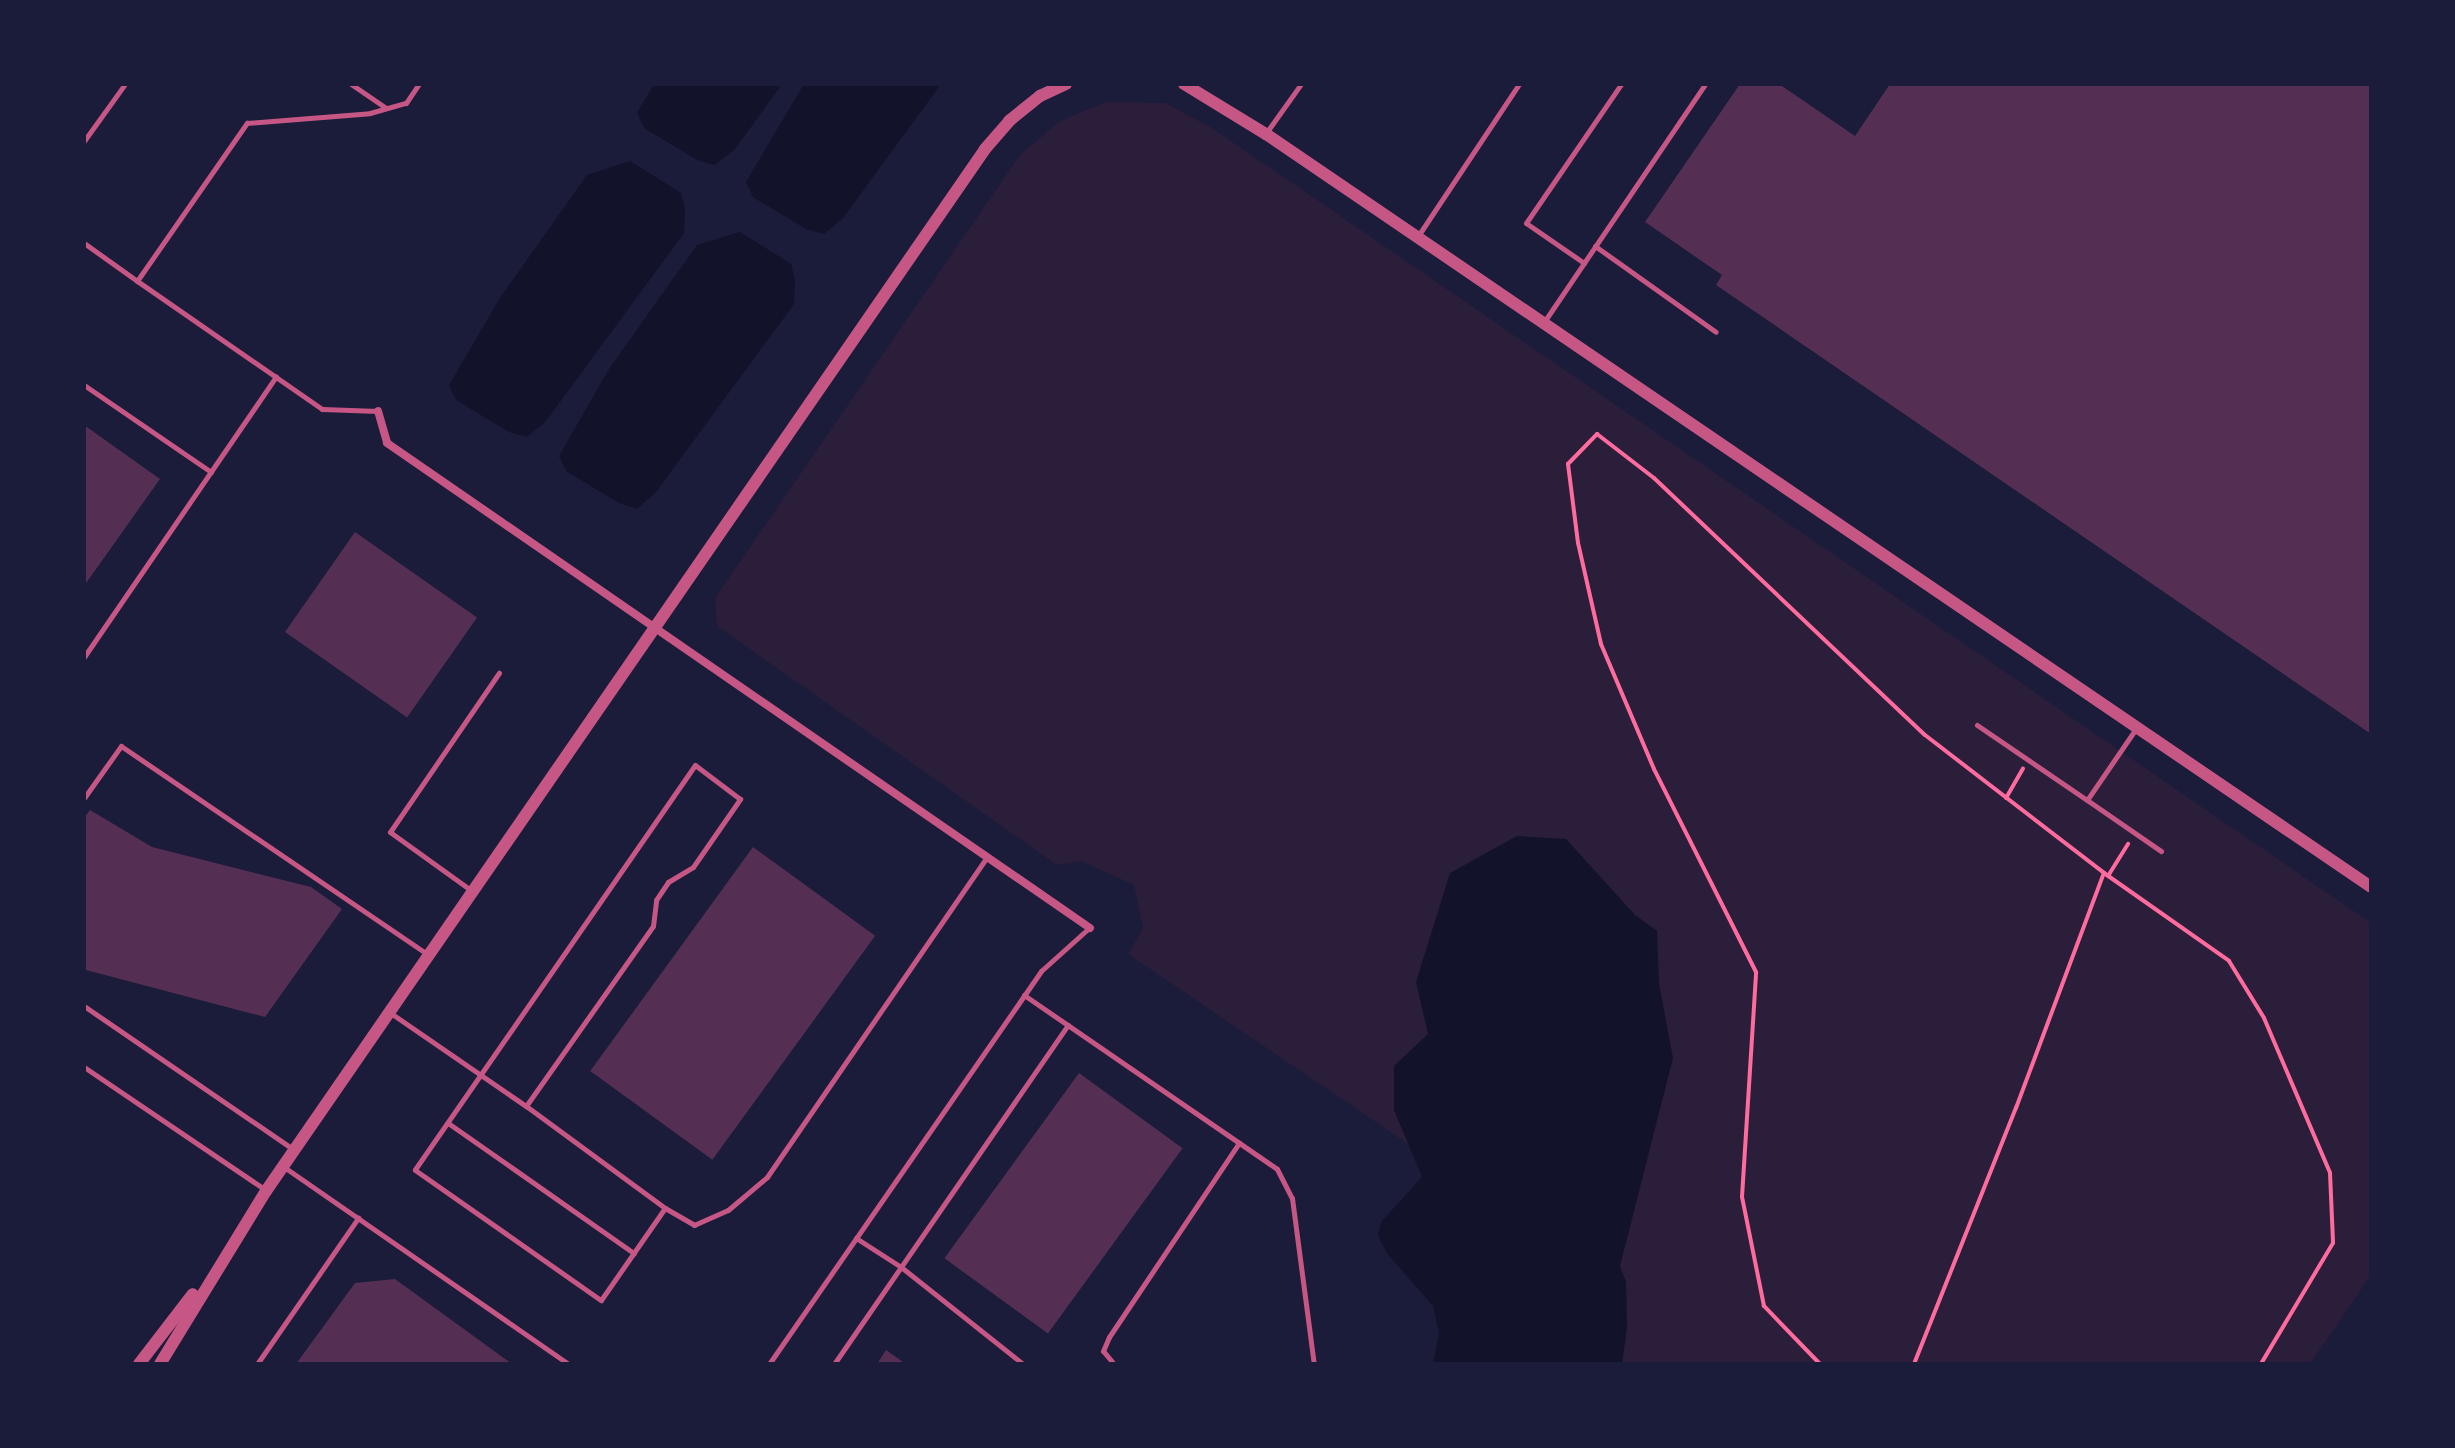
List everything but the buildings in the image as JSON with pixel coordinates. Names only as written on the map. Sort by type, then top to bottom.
[{"type":"street","points":[[160,1364],[225,1253],[266,1191],[985,149],[1009,121],[1040,96],[1066,84]]},
{"type":"street","points":[[1184,84],[1266,134],[2371,887]]},
{"type":"street","points":[[378,411],[387,443],[1090,928]]},
{"type":"street","points":[[139,1364],[225,1253]]},
{"type":"lane","points":[[84,141],[125,84]]},
{"type":"lane","points":[[351,84],[386,108]]},
{"type":"lane","points":[[137,281],[247,123],[370,113],[406,103],[419,84]]},
{"type":"lane","points":[[1266,134],[1301,84]]},
{"type":"lane","points":[[1418,237],[1519,84]]},
{"type":"lane","points":[[1584,263],[1526,223],[1621,84]]},
{"type":"lane","points":[[1543,323],[1705,84]]},
{"type":"lane","points":[[84,243],[322,409],[378,411]]},
{"type":"lane","points":[[1595,246],[1716,332]]},
{"type":"lane","points":[[84,657],[276,377]]},
{"type":"lane","points":[[84,385],[211,472]]},
{"type":"lane","points":[[473,892],[390,832],[499,673]]},
{"type":"lane","points":[[1977,725],[2161,851]]},
{"type":"lane","points":[[2087,800],[2138,726]]},
{"type":"lane","points":[[84,798],[121,746],[429,956]]},
{"type":"lane","points":[[526,1106],[653,926],[656,900],[668,882],[693,867],[740,799],[695,765],[415,1170],[601,1300],[665,1208]]},
{"type":"lane","points":[[390,1012],[665,1208],[694,1225],[728,1210],[767,1177],[987,857]]},
{"type":"lane","points":[[769,1364],[1041,971],[1090,928]]},
{"type":"lane","points":[[1024,995],[1277,1169],[1292,1198],[1314,1364]]},
{"type":"lane","points":[[84,1006],[294,1150]]},
{"type":"lane","points":[[834,1364],[1068,1025]]},
{"type":"lane","points":[[84,1067],[266,1191]]},
{"type":"lane","points":[[448,1123],[634,1253]]},
{"type":"lane","points":[[1114,1364],[1103,1351],[1109,1337],[1239,1143]]},
{"type":"lane","points":[[283,1166],[569,1364]]},
{"type":"lane","points":[[259,1363],[358,1218]]},
{"type":"lane","points":[[856,1238],[901,1267],[1023,1364]]},
{"type":"path","points":[[1820,1364],[1764,1306],[1742,1197],[1756,972],[1654,769],[1601,644],[1578,543],[1568,464],[1597,434],[1654,478],[1925,735],[2106,874],[2229,961],[2264,1018],[2330,1173],[2333,1243],[2261,1364]]},
{"type":"path","points":[[2006,798],[2029,760]]},
{"type":"path","points":[[1914,1364],[2106,874],[2135,834]]},
{"type":"shaded area","points":[[654,84],[782,84],[735,149],[715,165],[697,160],[644,128],[637,113]]},
{"type":"shaded area","points":[[804,84],[941,84],[843,218],[824,234],[806,229],[753,197],[746,182]]},
{"type":"shaded area","points":[[1106,102],[1165,103],[1212,128],[2371,923],[2371,1275],[2310,1364],[1545,1364],[1603,1276],[1128,954],[1143,928],[1134,885],[1081,861],[1057,865],[717,626],[715,598],[1020,155],[1060,121]]},
{"type":"shaded area","points":[[630,161],[681,193],[685,209],[684,233],[546,421],[527,437],[509,432],[456,400],[449,385],[500,298],[587,175]]},
{"type":"shaded area","points":[[740,232],[791,264],[795,280],[794,304],[656,492],[637,509],[619,503],[566,471],[559,456],[609,369],[697,245]]},
{"type":"shaded area","points":[[1517,836],[1566,839],[1635,915],[1657,931],[1659,984],[1673,1058],[1620,1266],[1626,1282],[1627,1327],[1622,1364],[1433,1364],[1439,1333],[1433,1306],[1386,1252],[1378,1235],[1381,1222],[1422,1177],[1394,1110],[1394,1066],[1428,1034],[1416,982],[1450,873]]}]
